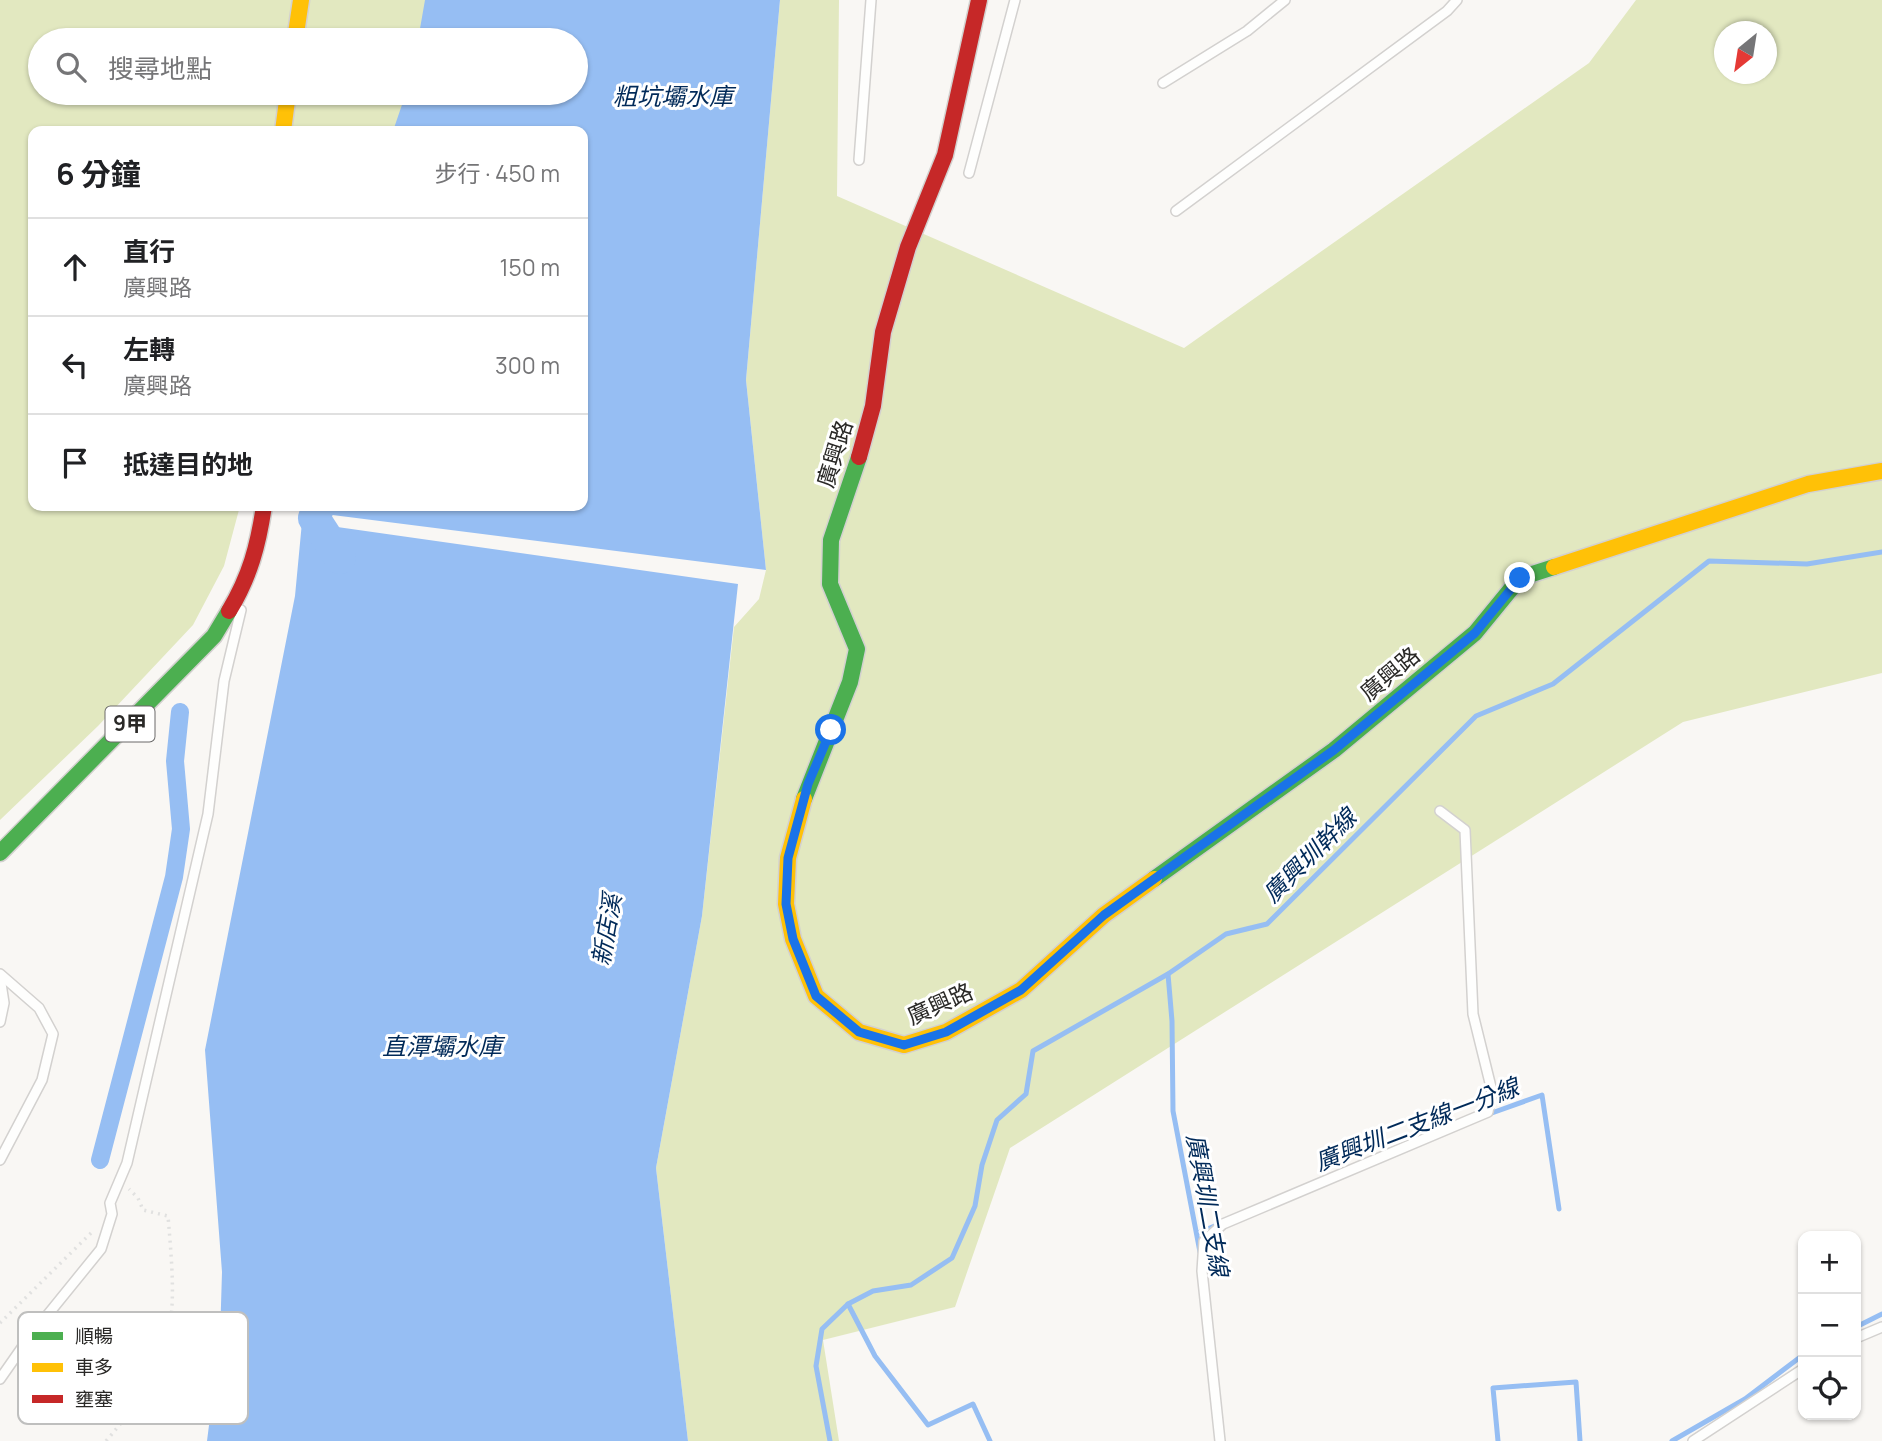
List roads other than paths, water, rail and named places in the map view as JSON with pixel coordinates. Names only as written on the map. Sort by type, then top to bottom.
[{"type":"street","points":[[297,28],[301,0]]},
{"type":"street","name":"廣興路","points":[[979,0],[945,155],[908,247],[883,332],[873,406],[831,540],[830,584],[857,649],[850,682],[808,784],[788,858],[786,904],[793,939],[816,996],[859,1032],[904,1045],[946,1032],[1021,990],[1104,915],[1334,750],[1475,633],[1520,578],[1808,484],[1882,471]]},
{"type":"street","points":[[284,126],[286,105]]},
{"type":"street","name":"9甲","points":[[0,853],[214,636],[245,584],[257,553],[263,511]]},
{"type":"lane","points":[[859,160],[871,0]]},
{"type":"lane","points":[[969,173],[1015,0]]},
{"type":"lane","points":[[1163,83],[1247,31],[1285,0]]},
{"type":"lane","points":[[1176,211],[1447,11],[1457,0]]},
{"type":"lane","points":[[52,1312],[100,1249],[113,1214],[110,1203],[127,1163],[208,814],[224,681],[236,640],[245,584]]},
{"type":"lane","points":[[1220,1441],[1202,1271],[1205,1241],[1223,1224],[1488,1112],[1492,1091],[1473,1014],[1465,830],[1440,811]]},
{"type":"lane","points":[[0,975],[4,1003],[0,1022]]},
{"type":"lane","points":[[0,975],[39,1008],[53,1034],[42,1080],[0,1160]]},
{"type":"lane","points":[[1861,1336],[1882,1327]]},
{"type":"lane","points":[[0,1379],[18,1356]]},
{"type":"lane","points":[[1693,1441],[1798,1372]]},
{"type":"water","name":"粗坑壩水庫","points":[[425,0],[780,0],[746,380],[766,570],[301,511],[588,511],[588,126],[395,126],[402,105],[588,105],[588,28],[420,28]]},
{"type":"water","name":"直潭壩水庫","points":[[302,522],[738,584],[702,916],[656,1168],[688,1441],[207,1441],[209,1424],[248,1424],[248,1312],[221,1312],[222,1272],[205,1050],[295,596]]},
{"type":"waterway","name":"新店溪","points":[[317,511],[314,518],[340,558]]},
{"type":"waterway","name":"廣興圳幹線","points":[[830,1441],[816,1366],[822,1329],[848,1304],[873,1291],[911,1285],[952,1258],[975,1206],[982,1165],[997,1120],[1026,1094],[1033,1051],[1168,974],[1226,934],[1267,924],[1476,716],[1553,684],[1709,561],[1807,564],[1882,552]]},
{"type":"waterway","points":[[100,1160],[174,877],[181,829],[175,761],[180,712]]},
{"type":"waterway","name":"廣興圳二支線","points":[[1168,974],[1172,1021],[1173,1111],[1200,1252]]},
{"type":"waterway","name":"廣興圳二支線一分線","points":[[1489,1114],[1542,1095],[1559,1209]]},
{"type":"waterway","name":"廣興圳二支線一分線","points":[[1198,1233],[1217,1225]]},
{"type":"waterway","points":[[848,1304],[875,1356],[928,1425],[973,1404],[990,1441]]},
{"type":"waterway","name":"廣興圳二支線","points":[[1861,1324],[1882,1314]]},
{"type":"waterway","name":"廣興圳二支線","points":[[1672,1441],[1745,1399],[1800,1357]]},
{"type":"waterway","name":"廣興圳二支線","points":[[1498,1441],[1493,1388],[1576,1382],[1580,1441]]}]
